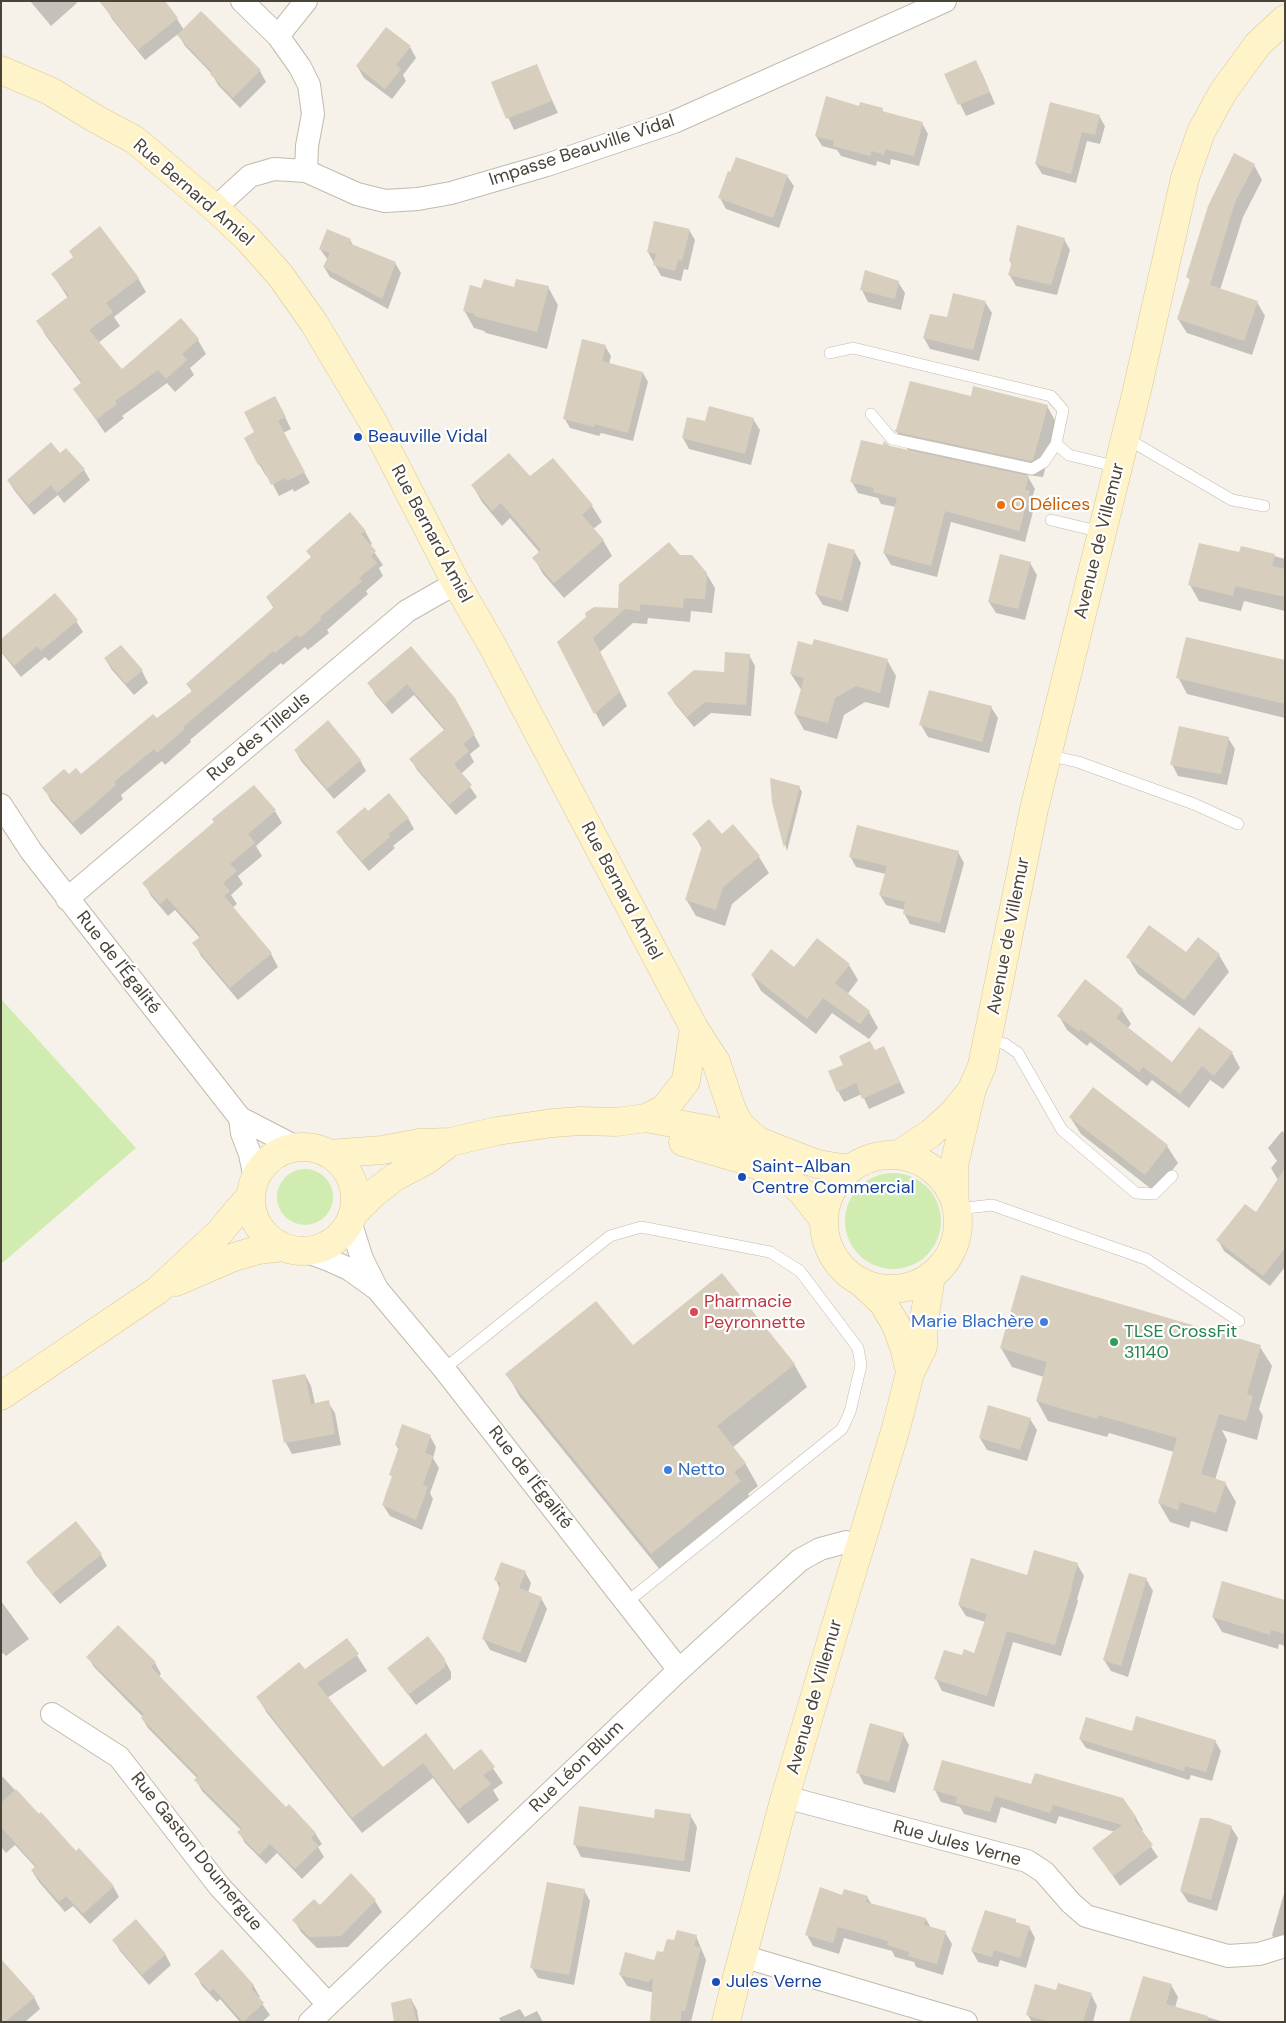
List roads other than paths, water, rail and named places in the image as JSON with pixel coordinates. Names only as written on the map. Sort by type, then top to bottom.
[{"type":"main road","name":"Avenue de Villemur","points":[[956,1202],[954,1165],[972,1089],[982,1066],[1034,809],[1121,455],[1185,178],[1201,132],[1234,74],[1275,28]]},
{"type":"main road","name":"Rue Bernard Amiel","points":[[1,70],[50,91],[135,140],[216,208],[247,238],[273,268],[314,323],[373,422],[456,583],[492,645],[694,1028],[716,1062],[732,1110],[740,1124],[758,1141]]},
{"type":"main road","points":[[646,1118],[664,1109],[686,1080],[694,1028]]},
{"type":"main road","name":"Avenue de Villemur","points":[[898,1155],[931,1133],[953,1113],[972,1089]]},
{"type":"main road","points":[[329,1154],[382,1150],[419,1143],[450,1142],[497,1131],[553,1123],[580,1121],[616,1122],[646,1118],[758,1141],[817,1164],[849,1169]]},
{"type":"main road","points":[[616,1122],[654,1135],[705,1147],[782,1175],[802,1192],[824,1220]]},
{"type":"main road","points":[[158,1290],[234,1257],[258,1250],[318,1249],[332,1242],[342,1233],[351,1218],[374,1193],[395,1178],[427,1160],[450,1142]]},
{"type":"main road","points":[[1,1396],[158,1290],[218,1234],[253,1187],[262,1167],[284,1151],[309,1147],[329,1154],[340,1163],[351,1181],[355,1201],[351,1218]]},
{"type":"main road","points":[[881,1155],[898,1155],[915,1159],[931,1167],[944,1180],[956,1202],[959,1228],[954,1246],[945,1263],[931,1276],[909,1287],[884,1289],[860,1281],[844,1270],[833,1256],[826,1238],[824,1220],[827,1200],[836,1183],[849,1169],[864,1160],[881,1155]]},
{"type":"main road","points":[[253,1187],[253,1212],[259,1227],[270,1239],[294,1249]]},
{"type":"main road","name":"Avenue de Villemur","points":[[726,2022],[785,1798],[896,1428],[910,1373],[923,1347],[924,1320],[931,1276]]},
{"type":"main road","name":"Avenue de Villemur","points":[[860,1281],[884,1303],[896,1325],[905,1350],[910,1373]]},
{"type":"street","points":[[242,1],[278,36],[300,67],[309,85],[313,114],[307,146],[306,171]]},
{"type":"street","points":[[278,36],[306,1]]},
{"type":"street","name":"Impasse Beauville Vidal","points":[[216,208],[250,176],[274,169],[306,171],[357,194],[385,201],[418,199],[451,193],[547,165],[674,122],[945,1]]},
{"type":"street","name":"Rue des Tilleuls","points":[[67,899],[407,611],[456,583]]},
{"type":"street","name":"Rue de l'Égalité","points":[[3,810],[67,899],[240,1118],[298,1148]]},
{"type":"street","name":"Rue de l'Égalité","points":[[240,1118],[242,1133],[250,1154],[253,1187]]},
{"type":"street","name":"Rue de l'Égalité","points":[[351,1218],[362,1259],[377,1289],[444,1369],[679,1670]]},
{"type":"street","name":"Rue de l'Égalité","points":[[294,1249],[329,1260],[349,1270],[377,1289]]},
{"type":"street","name":"Rue Léon Blum","points":[[310,2022],[679,1670],[800,1560],[820,1549],[846,1542],[860,1546]]},
{"type":"street","name":"Rue Gaston Doumergue","points":[[52,1714],[119,1757],[219,1886],[328,2004]]},
{"type":"street","name":"Rue Jules Verne","points":[[785,1798],[1027,1862],[1044,1872],[1071,1903],[1086,1916],[1228,1956],[1259,1954],[1285,1946]]},
{"type":"street","points":[[742,1956],[966,2022]]},
{"type":"lane","points":[[830,353],[853,348],[1051,396],[1063,410],[1056,444],[1044,462],[1032,469],[892,439],[870,414]]},
{"type":"lane","points":[[1056,444],[1069,455],[1121,455],[1136,444],[1232,500],[1264,506]]},
{"type":"lane","points":[[1051,520],[1102,532]]},
{"type":"lane","points":[[1048,755],[1078,762],[1194,804],[1238,824]]},
{"type":"lane","points":[[988,1038],[1005,1044],[1018,1052],[1062,1130],[1136,1193],[1154,1194],[1172,1176]]},
{"type":"lane","points":[[956,1202],[992,1205],[1146,1259],[1239,1321]]},
{"type":"lane","points":[[444,1369],[610,1236],[641,1227],[770,1252],[800,1271],[858,1348],[861,1365],[850,1412],[842,1430],[627,1602]]},
{"type":"place","name":"Beauville Vidal","points":[[358,437]]},
{"type":"place","name":"O Délices","points":[[1001,505]]},
{"type":"place","name":"Saint-Alban Centre Commercial","points":[[742,1177]]},
{"type":"place","name":"Pharmacie Peyronnette","points":[[694,1312]]},
{"type":"place","name":"Marie Blachère","points":[[1044,1322]]},
{"type":"place","name":"TLSE CrossFit 31140","points":[[1114,1342]]},
{"type":"place","name":"Netto","points":[[668,1470]]},
{"type":"place","name":"Jules Verne","points":[[716,1982]]}]
